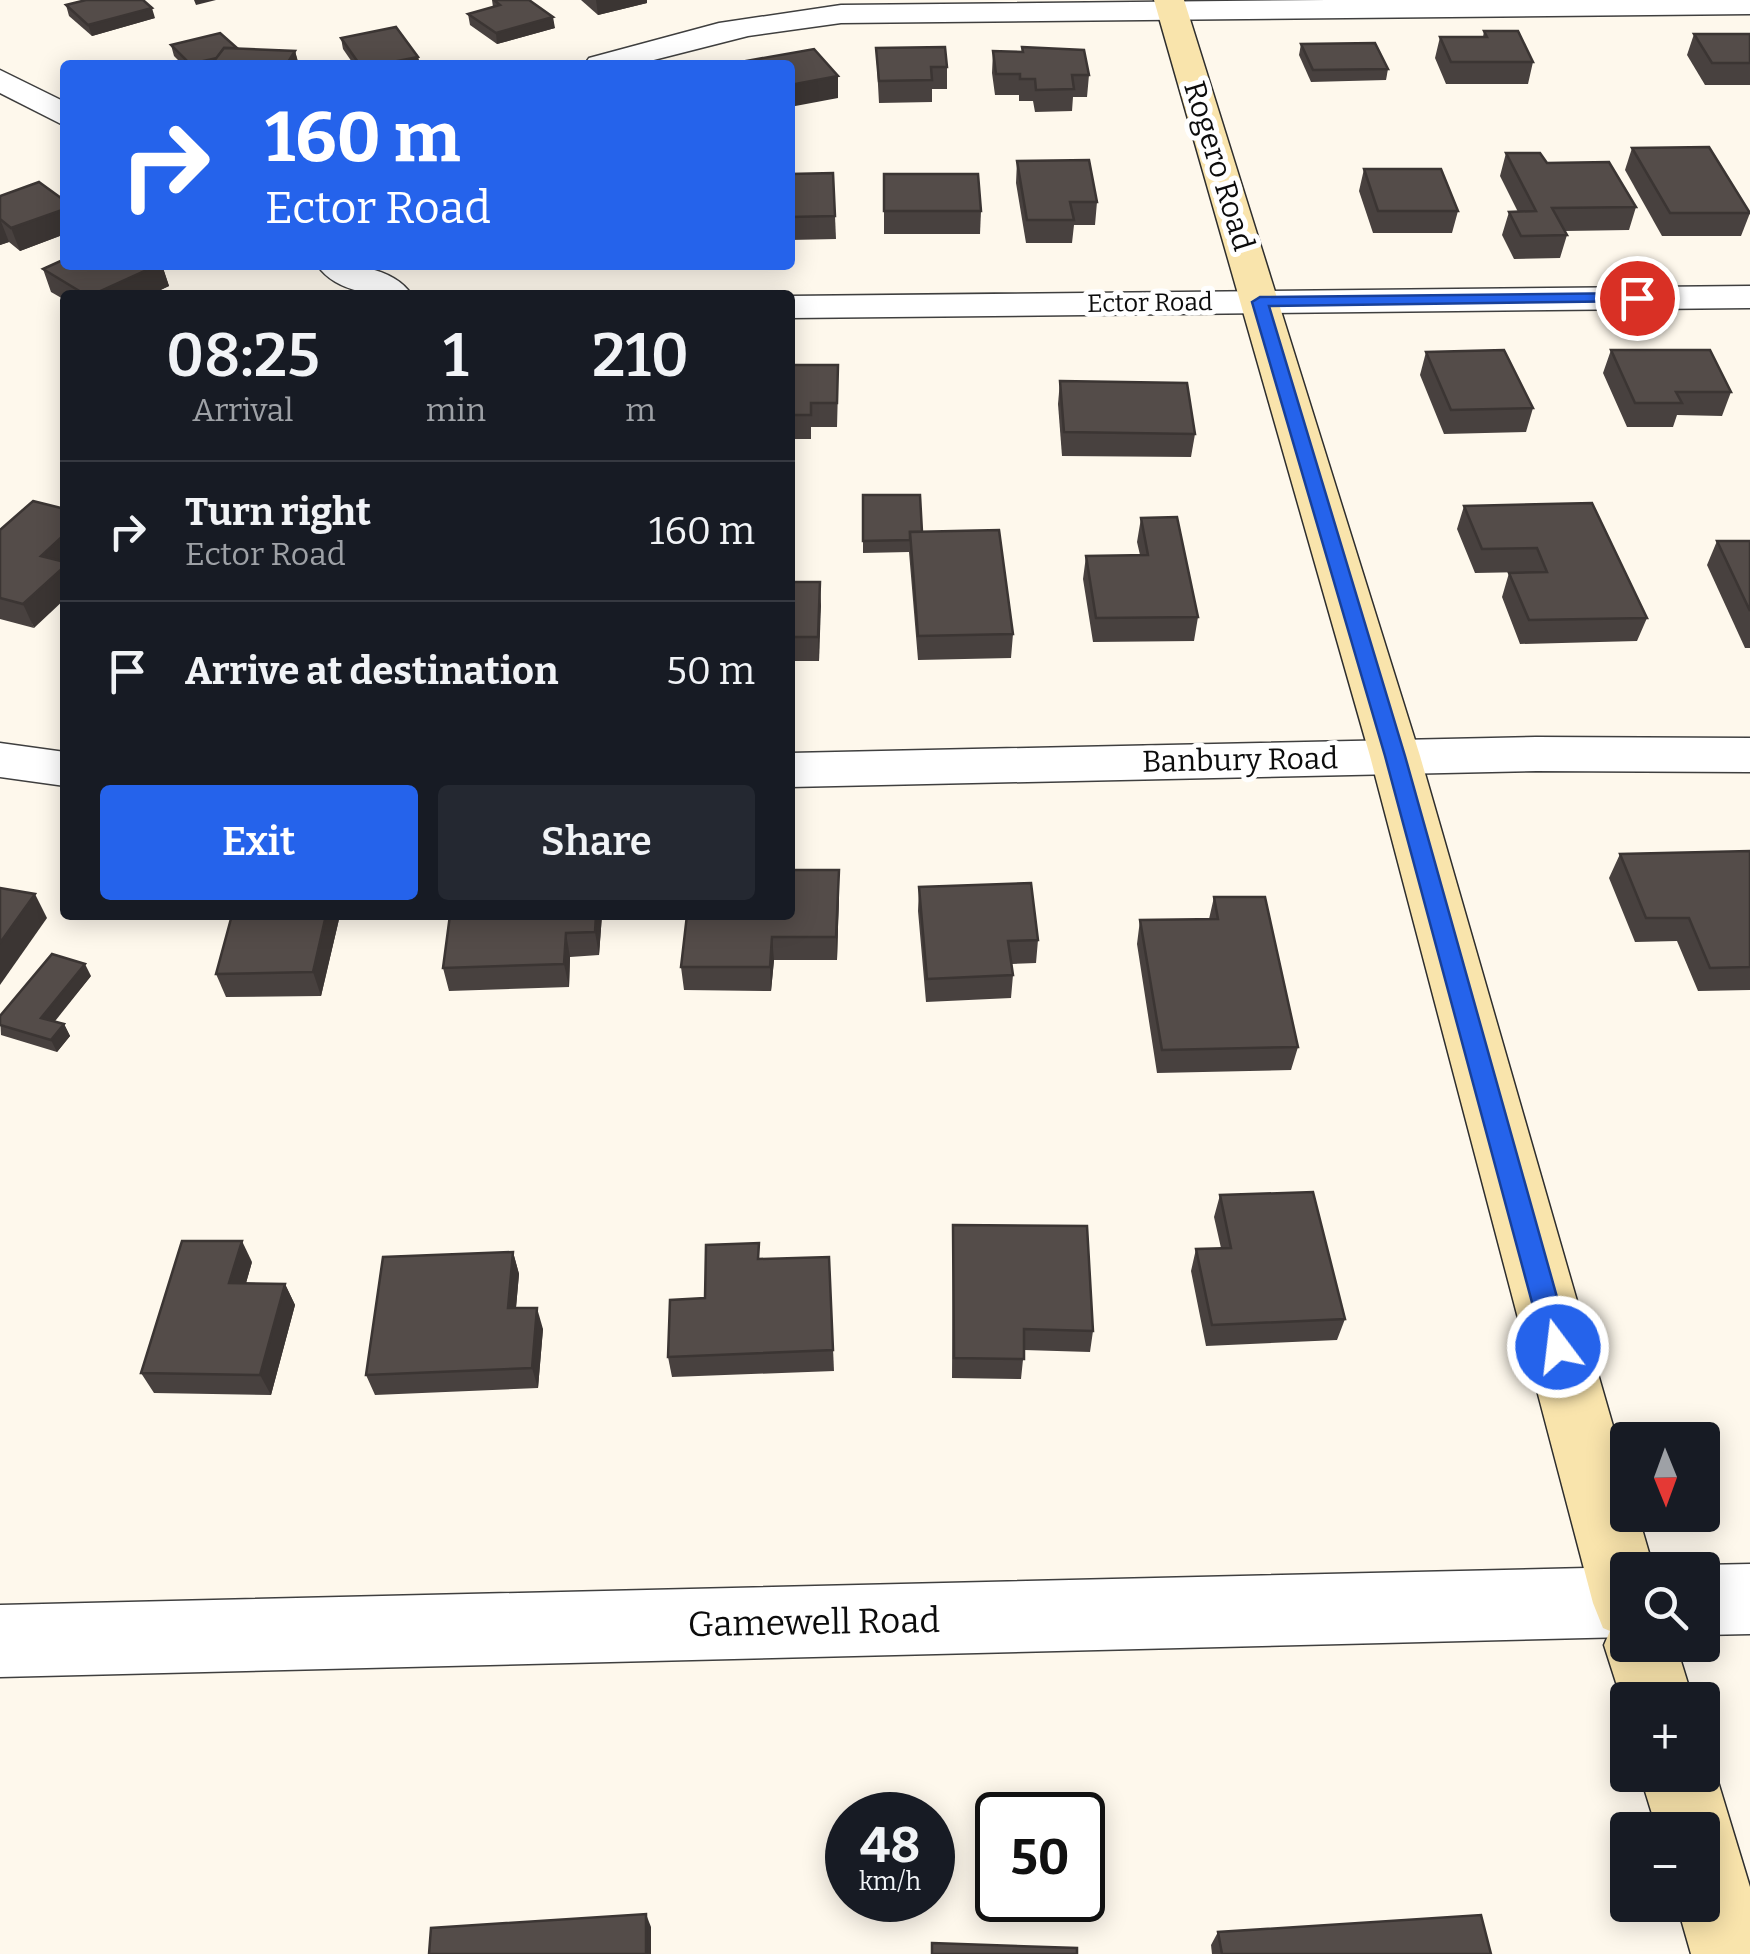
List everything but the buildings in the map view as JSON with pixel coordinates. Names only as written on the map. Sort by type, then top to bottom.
[{"type":"main road","name":"Rogero Road","points":[[1171,6],[1395,756],[1613,1552]]},
{"type":"main road","points":[[1720,1915],[1732,1954]]},
{"type":"street","points":[[617,60],[716,30],[776,19],[841,14],[1171,6],[1750,5]]},
{"type":"street","points":[[0,80],[60,113]]},
{"type":"street","points":[[346,270],[384,290]]},
{"type":"street","name":"Ector Road","points":[[795,308],[1750,297]]},
{"type":"street","name":"Banbury Road","points":[[795,770],[1395,756],[1750,755]]},
{"type":"street","points":[[0,760],[60,768]]},
{"type":"street","points":[[1720,1600],[1750,1599]]},
{"type":"street","name":"Gamewell Road","points":[[0,1641],[1610,1602]]},
{"type":"route","points":[[1558,1347],[1395,756],[1260,302],[1637,298]]}]
